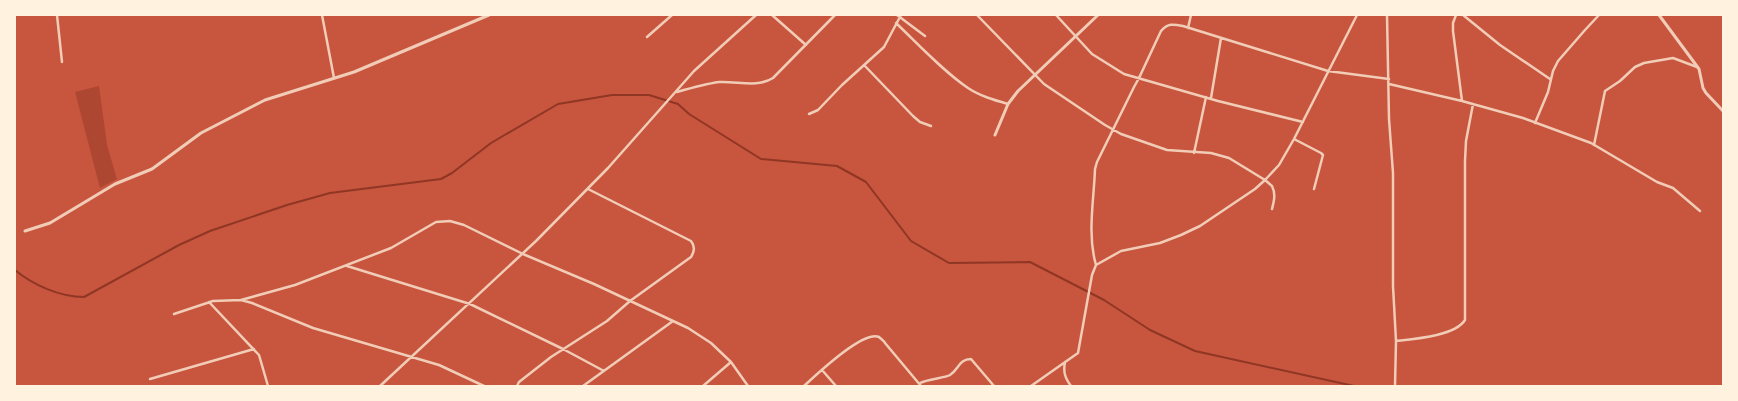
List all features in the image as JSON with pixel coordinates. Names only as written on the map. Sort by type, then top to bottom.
[{"type":"street","points":[[57,15],[62,62]]},
{"type":"street","points":[[322,15],[334,78]]},
{"type":"street","points":[[25,231],[50,223],[115,184],[152,169],[201,133],[274,96],[354,72],[489,15]]},
{"type":"street","points":[[647,37],[672,15]]},
{"type":"street","points":[[380,386],[470,304],[588,189],[694,71],[756,15]]},
{"type":"street","points":[[772,15],[806,45]]},
{"type":"street","points":[[675,92],[700,85],[721,82],[766,83],[835,15]]},
{"type":"street","points":[[977,15],[1034,75],[1064,98],[1113,130],[1147,144],[1167,150],[1211,153],[1229,158],[1272,186],[1275,191],[1272,209]]},
{"type":"street","points":[[1056,15],[1092,54],[1124,74],[1303,122]]},
{"type":"street","points":[[995,134],[1008,104],[1018,91],[1098,15]]},
{"type":"street","points":[[1188,28],[1191,15]]},
{"type":"street","points":[[1096,265],[1120,251],[1160,243],[1188,232],[1223,211],[1265,180],[1279,165],[1294,139],[1357,15]]},
{"type":"street","points":[[1387,15],[1389,119],[1393,173],[1395,384]]},
{"type":"street","points":[[1456,15],[1453,22],[1453,31],[1462,101]]},
{"type":"street","points":[[1463,15],[1500,45],[1550,79]]},
{"type":"street","points":[[1535,122],[1548,92],[1550,79],[1558,61],[1599,15]]},
{"type":"street","points":[[1659,15],[1697,67],[1706,93],[1723,111]]},
{"type":"street","points":[[809,114],[818,110],[842,85],[884,47],[899,16],[925,36]]},
{"type":"street","points":[[896,23],[934,60],[969,88],[990,99],[1008,104]]},
{"type":"street","points":[[1030,386],[1078,353],[1092,275],[1096,265],[1092,247],[1092,233],[1096,169],[1100,155],[1161,32],[1166,26],[1172,24],[1188,28],[1328,71],[1389,79]]},
{"type":"street","points":[[1210,98],[1222,38]]},
{"type":"street","points":[[1594,145],[1605,91],[1620,81],[1635,67],[1644,63],[1672,58],[1697,67]]},
{"type":"street","points":[[864,65],[913,116],[920,122],[931,126]]},
{"type":"street","points":[[1389,84],[1462,101],[1535,122],[1594,145],[1657,182],[1673,188],[1700,211]]},
{"type":"street","points":[[1194,152],[1206,97]]},
{"type":"street","points":[[1396,341],[1447,332],[1462,326],[1465,320],[1465,161],[1466,141],[1473,104]]},
{"type":"street","points":[[1294,139],[1322,153],[1323,156],[1314,189]]},
{"type":"street","points":[[517,386],[519,382],[564,348],[607,321],[630,301],[691,256],[694,249],[692,241],[588,189]]},
{"type":"street","points":[[241,300],[295,285],[391,248],[436,222],[450,221],[464,225],[522,254],[630,301],[703,337],[731,362],[748,386]]},
{"type":"street","points":[[346,265],[470,304],[564,348],[604,371]]},
{"type":"street","points":[[174,314],[209,302],[241,300],[313,328],[439,365],[484,386]]},
{"type":"street","points":[[209,302],[261,358],[268,386]]},
{"type":"street","points":[[583,386],[673,321]]},
{"type":"street","points":[[804,386],[850,347],[874,336],[880,338],[885,343],[920,385],[937,377],[948,376],[964,360],[971,358],[994,386]]},
{"type":"street","points":[[150,379],[254,349]]},
{"type":"street","points":[[703,386],[731,362]]},
{"type":"street","points":[[1065,362],[1064,376],[1071,386]]},
{"type":"street","points":[[822,370],[836,386]]},
{"type":"shaded area","points":[[99,86],[107,145],[117,179],[100,188],[75,92]]},
{"type":"waterway","points":[[15,270],[30,281],[47,289],[66,295],[84,297],[179,245],[210,231],[287,205],[330,193],[441,179],[452,173],[491,143],[558,104],[612,95],[649,95],[678,104],[689,114],[761,159],[837,166],[866,182],[911,241],[949,263],[1030,262],[1104,300],[1150,330],[1195,351],[1354,386]]}]
